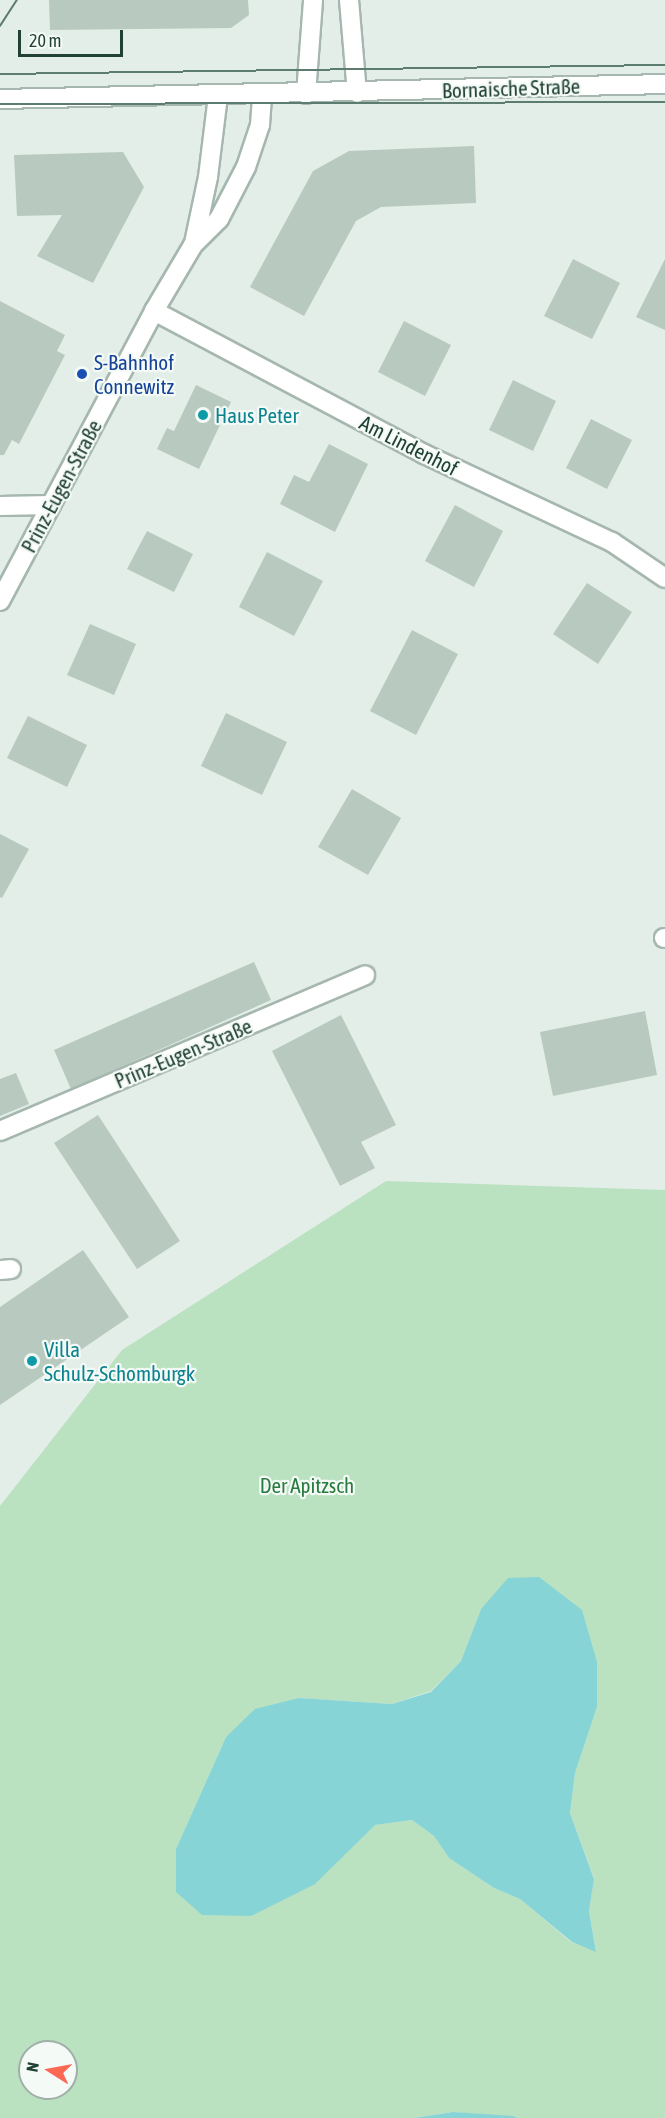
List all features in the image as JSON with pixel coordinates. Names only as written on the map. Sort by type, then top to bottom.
[{"type":"street","points":[[306,94],[313,0]]},
{"type":"street","points":[[350,0],[357,93]]},
{"type":"street","name":"Bornaische Straße","points":[[0,99],[357,93],[665,84]]},
{"type":"street","name":"Prinz-Eugen-Straße","points":[[0,601],[154,311],[193,245],[219,219],[246,167],[260,125],[262,95]]},
{"type":"street","name":"Prinz-Eugen-Straße","points":[[193,245],[208,177],[218,96]]},
{"type":"street","name":"Am Lindenhof","points":[[154,311],[424,454],[612,542],[665,578]]},
{"type":"street","points":[[0,506],[51,505]]},
{"type":"street","name":"Prinz-Eugen-Straße","points":[[0,1131],[365,975]]},
{"type":"green space","name":"Der Apitzsch","points":[[386,1181],[665,1190],[665,2118],[517,2118],[453,2112],[414,2118],[0,2118],[0,1506],[122,1350]],"holes":[[[481,1609],[597,1707],[575,1773],[570,1813],[594,1878],[589,1911],[596,1951],[571,1942],[520,1899],[494,1888],[449,1858],[434,1836],[412,1820],[375,1825],[176,1892],[176,1849],[226,1737],[299,1698],[392,1704],[431,1691],[461,1661]]]},
{"type":"water","points":[[539,1577],[582,1610],[597,1662],[597,1707],[575,1773],[570,1813],[594,1879],[589,1911],[596,1952],[572,1942],[520,1899],[494,1888],[449,1858],[434,1836],[412,1820],[375,1825],[315,1884],[251,1916],[202,1915],[176,1892],[176,1849],[226,1737],[255,1709],[299,1698],[392,1704],[431,1692],[461,1661],[481,1609],[508,1578]]},
{"type":"water","points":[[453,2112],[513,2116],[517,2118],[414,2118]]},
{"type":"building","points":[[49,0],[248,0],[249,15],[231,28],[50,30]]},
{"type":"building","points":[[474,146],[476,203],[381,207],[356,221],[304,316],[250,287],[313,171],[349,151]]},
{"type":"building","points":[[123,152],[144,187],[93,283],[37,256],[62,215],[17,216],[14,155]]},
{"type":"building","points":[[573,259],[620,283],[592,339],[544,316]]},
{"type":"building","points":[[665,259],[665,330],[636,317]]},
{"type":"building","points":[[0,301],[65,335],[57,351],[65,355],[19,444],[12,440],[4,455],[0,455]]},
{"type":"building","points":[[404,321],[451,345],[425,396],[378,372]]},
{"type":"building","points":[[513,380],[556,401],[533,451],[489,430]]},
{"type":"building","name":"Haus Peter","points":[[196,385],[231,402],[199,469],[157,449],[167,428],[174,431]]},
{"type":"building","points":[[591,419],[632,440],[607,489],[566,468]]},
{"type":"building","points":[[329,444],[368,464],[335,532],[280,504],[294,475],[309,482]]},
{"type":"building","points":[[455,505],[503,531],[474,587],[425,561]]},
{"type":"building","points":[[147,531],[193,554],[174,592],[127,569]]},
{"type":"building","points":[[267,552],[323,581],[294,636],[239,607]]},
{"type":"building","points":[[587,583],[632,612],[598,664],[553,634]]},
{"type":"building","points":[[90,624],[136,644],[114,695],[67,675]]},
{"type":"building","points":[[412,630],[458,654],[416,735],[370,711]]},
{"type":"building","points":[[226,713],[287,742],[262,795],[201,766]]},
{"type":"building","points":[[28,716],[87,745],[67,787],[7,758]]},
{"type":"building","points":[[352,789],[401,818],[368,875],[318,847]]},
{"type":"building","points":[[0,834],[29,849],[2,898],[0,897]]},
{"type":"building","points":[[254,962],[271,1000],[71,1089],[54,1050]]},
{"type":"building","points":[[645,1011],[657,1075],[553,1096],[540,1032]]},
{"type":"building","points":[[341,1015],[396,1125],[361,1142],[375,1168],[340,1186],[272,1051]]},
{"type":"building","points":[[16,1073],[29,1104],[0,1116],[0,1079]]},
{"type":"building","points":[[98,1115],[180,1241],[137,1269],[54,1143]]},
{"type":"building","name":"Villa Schulz-Schomburgk","points":[[83,1250],[129,1317],[0,1405],[0,1307]]},
{"type":"tram line","points":[[0,26],[17,0]]},
{"type":"tram line","points":[[0,74],[665,65]]},
{"type":"tram line","points":[[0,104],[665,102]]},
{"type":"place","name":"S-Bahnhof Connewitz","points":[[82,374]]},
{"type":"place","name":"Haus Peter","points":[[203,415]]},
{"type":"place","name":"Villa Schulz-Schomburgk","points":[[32,1361]]}]
